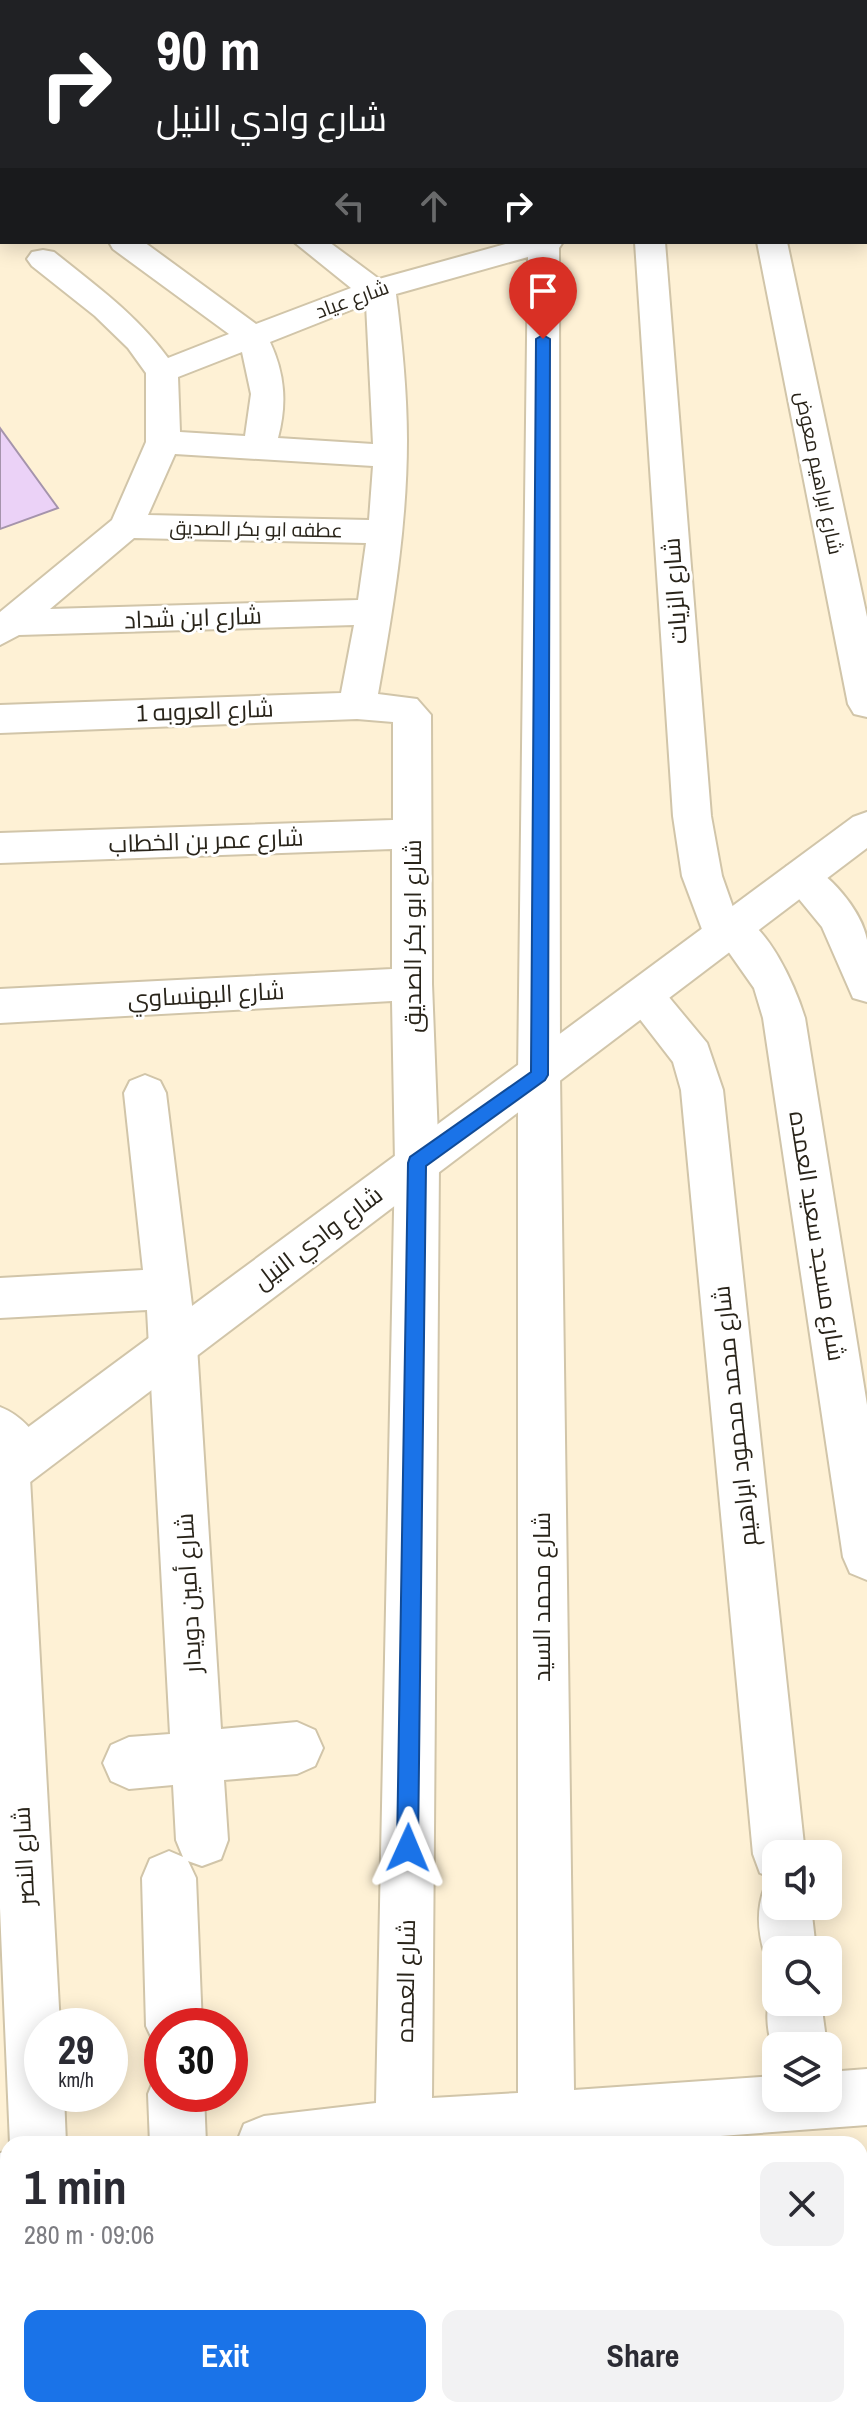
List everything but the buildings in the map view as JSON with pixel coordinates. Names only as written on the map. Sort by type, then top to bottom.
[{"type":"street","points":[[127,244],[252,337],[267,378],[268,418],[258,448]]},
{"type":"street","points":[[312,244],[377,289],[389,369],[390,456],[385,532],[375,612],[357,706]]},
{"type":"street","name":"شارع عياد","points":[[162,372],[487,249],[536,244]]},
{"type":"street","name":"شارع محمد السيد","points":[[546,244],[539,1075],[546,2118]]},
{"type":"street","name":"شارع الزيات","points":[[650,244],[692,816],[702,876],[728,932]]},
{"type":"street","name":"شارع ابراهيم معوض","points":[[772,244],[867,704]]},
{"type":"street","points":[[6,628],[126,526],[163,442],[162,372],[139,341],[106,309],[43,259]]},
{"type":"street","points":[[163,442],[390,456]]},
{"type":"street","name":"عطفه ابو بكر الصديق","points":[[126,526],[385,532]]},
{"type":"street","name":"شارع ابن شداد","points":[[6,628],[375,612]]},
{"type":"street","name":"شارع العروبه 1","points":[[0,719],[357,706],[409,710]]},
{"type":"street","name":"شارع ابو بكر الصديق","points":[[409,710],[413,720],[412,984],[417,1163]]},
{"type":"street","name":"شارع وادي النيل","points":[[8,1459],[174,1346],[867,827]]},
{"type":"street","name":"شارع عمر بن الخطاب","points":[[0,848],[413,834]]},
{"type":"street","points":[[801,877],[838,919],[867,986]]},
{"type":"street","name":"شارع مسجد سعيد العمده","points":[[728,932],[773,982],[784,1018],[867,1557]]},
{"type":"street","name":"شارع البهنساوي","points":[[0,1006],[412,984]]},
{"type":"street","name":"شارع محمد محمود ابراهيم","points":[[643,996],[692,1055],[702,1090],[778,1840]]},
{"type":"street","name":"شارع أمين دويدار","points":[[145,1093],[174,1346],[198,1757],[186,1859],[175,2008]]},
{"type":"street","name":"شارع العمده","points":[[417,1163],[430,2132]]},
{"type":"street","points":[[0,1298],[167,1289]]},
{"type":"street","name":"شارع النصر","points":[[8,1459],[38,2136]]},
{"type":"street","points":[[129,1763],[297,1748]]},
{"type":"street","points":[[842,2098],[867,2097]]},
{"type":"street","points":[[374,2136],[546,2118],[698,2127],[762,2111]]},
{"type":"street","points":[[177,2112],[178,2136]]},
{"type":"route","points":[[408,1848],[417,1163],[539,1075],[543,339]]}]
